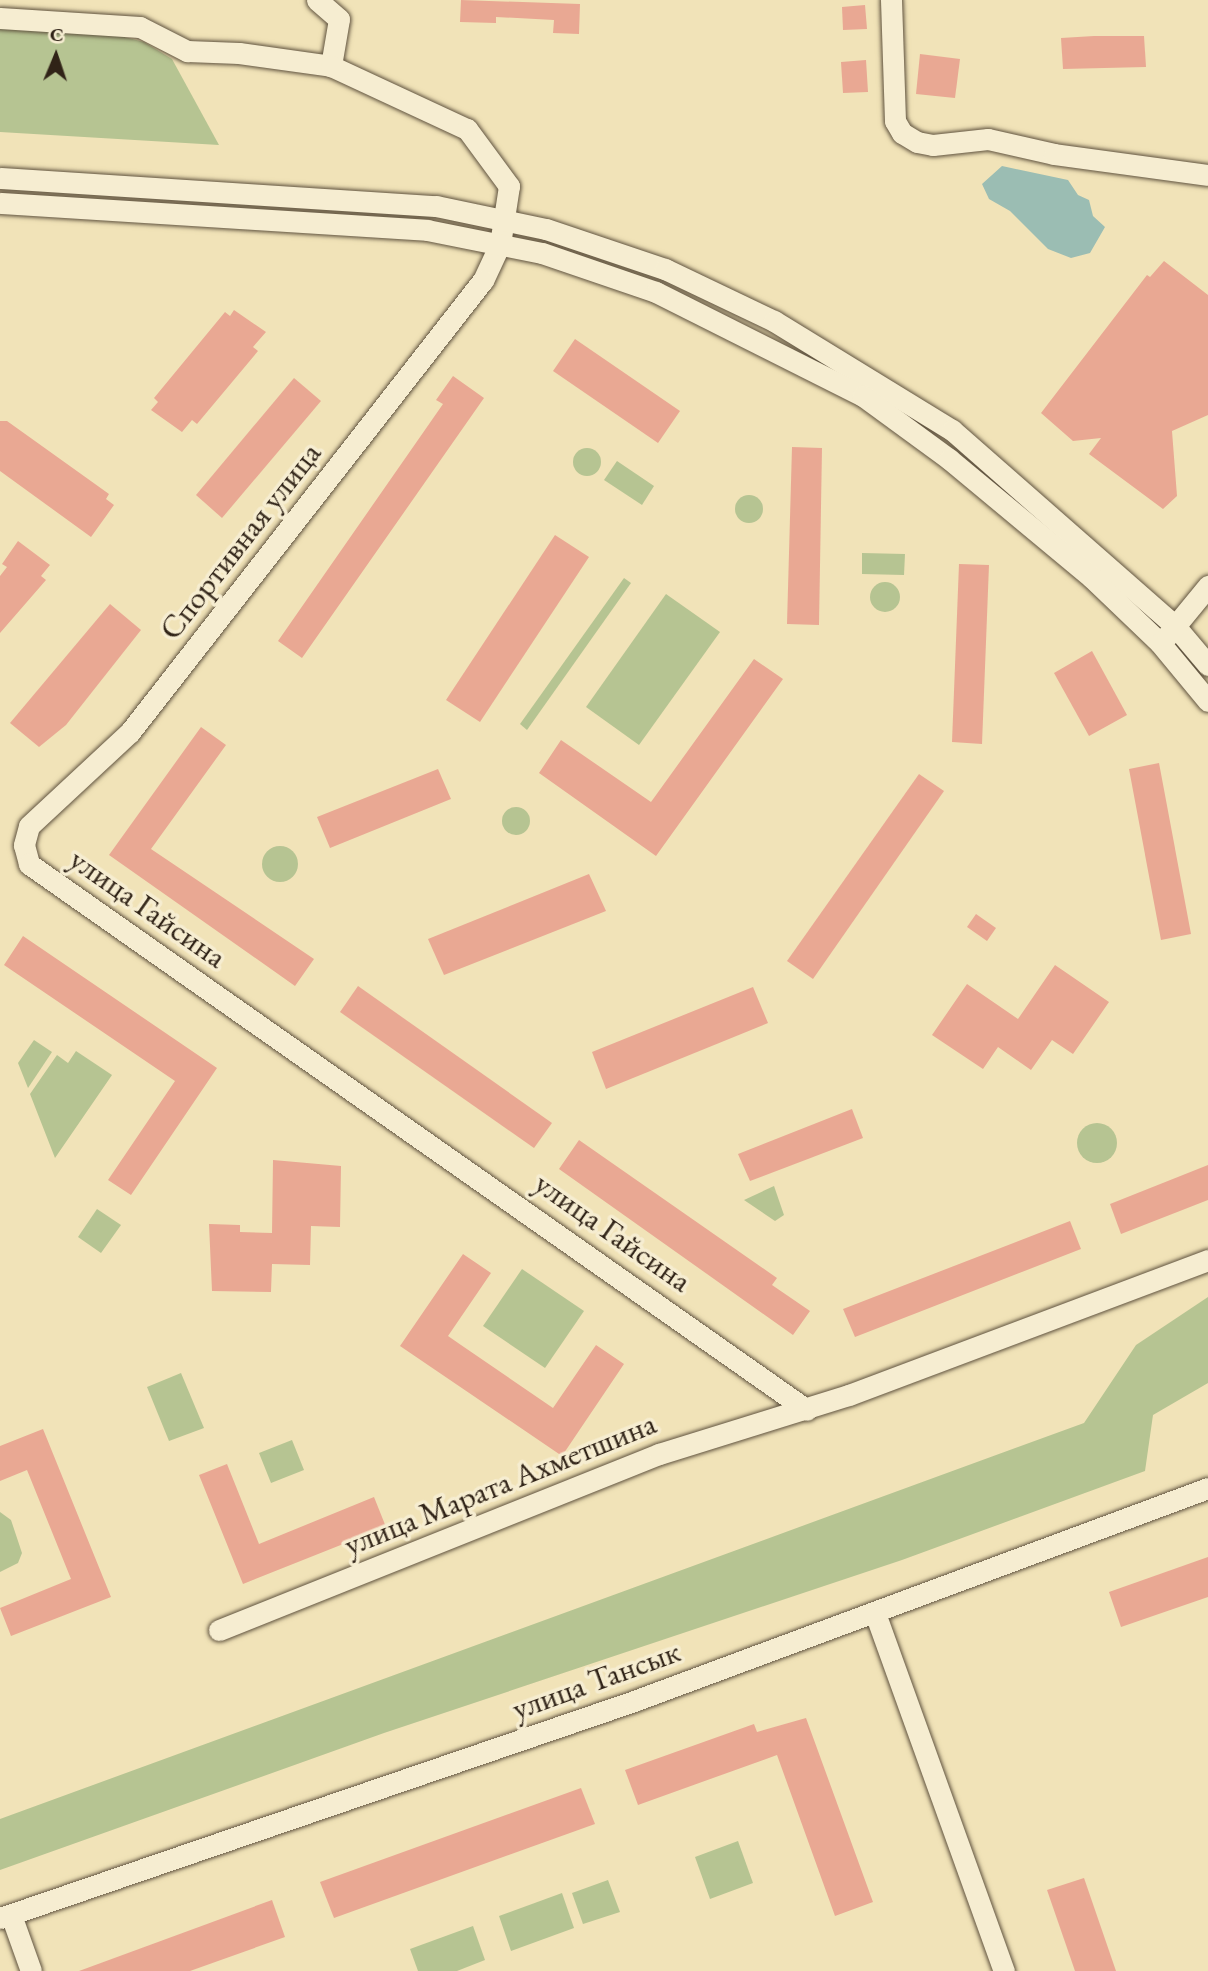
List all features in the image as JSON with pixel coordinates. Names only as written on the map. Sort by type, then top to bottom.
[{"type":"street","points":[[317,0],[339,19],[331,66]]},
{"type":"street","points":[[891,0],[895,121],[902,134],[925,144],[988,139],[1054,154],[1208,175]]},
{"type":"street","name":"Спортивная улица","points":[[0,18],[140,27],[187,51],[239,52],[331,66],[467,130],[509,186],[500,244],[482,280],[449,327],[130,732],[29,826],[24,845],[29,864]]},
{"type":"street","points":[[0,178],[394,201],[506,219],[611,249],[724,295],[912,401],[952,430],[1175,626],[1208,665]]},
{"type":"street","points":[[0,202],[372,225],[500,244],[656,292],[863,396],[949,459],[1065,554],[1160,643],[1208,701]]},
{"type":"street","points":[[1160,643],[1208,586]]},
{"type":"street","name":"улица Гайсина","points":[[29,864],[807,1410]]},
{"type":"street","points":[[807,1410],[1208,1260]]},
{"type":"street","name":"улица Марата Ахметшина","points":[[219,1630],[659,1454],[807,1410]]},
{"type":"street","name":"улица Тансык","points":[[6,1917],[875,1613],[1208,1488]]},
{"type":"street","points":[[875,1613],[1004,1971]]},
{"type":"street","points":[[6,1917],[31,1971]]},
{"type":"green space","points":[[0,28],[109,33],[144,42],[172,59],[219,145],[0,132]]},
{"type":"green space","points":[[587,448],[597,452],[601,462],[597,472],[587,476],[577,472],[573,462],[577,452]]},
{"type":"green space","points":[[617,461],[654,486],[642,505],[604,480]]},
{"type":"green space","points":[[749,495],[759,499],[763,509],[759,519],[749,523],[739,519],[735,509],[739,499]]},
{"type":"green space","points":[[862,553],[905,554],[904,575],[862,574]]},
{"type":"green space","points":[[624,578],[631,583],[527,730],[520,724]]},
{"type":"green space","points":[[885,582],[896,586],[900,597],[896,608],[885,612],[874,608],[870,597],[874,586]]},
{"type":"green space","points":[[666,594],[720,632],[639,745],[586,707]]},
{"type":"green space","points":[[516,807],[526,811],[530,821],[526,831],[516,835],[506,831],[502,821],[506,811]]},
{"type":"green space","points":[[280,846],[293,851],[298,864],[293,877],[280,882],[267,877],[262,864],[267,851]]},
{"type":"green space","points":[[34,1040],[52,1052],[28,1088],[18,1063]]},
{"type":"green space","points":[[76,1051],[112,1075],[55,1158],[30,1094],[57,1055],[68,1063]]},
{"type":"green space","points":[[1097,1123],[1111,1129],[1117,1143],[1111,1157],[1097,1163],[1083,1157],[1077,1143],[1083,1129]]},
{"type":"green space","points":[[774,1186],[784,1215],[775,1221],[744,1200]]},
{"type":"green space","points":[[97,1209],[121,1225],[101,1253],[78,1237]]},
{"type":"green space","points":[[522,1269],[584,1311],[545,1368],[483,1326]]},
{"type":"green space","points":[[1208,1297],[1208,1383],[1153,1415],[1145,1471],[902,1560],[384,1733],[0,1870],[0,1819],[1084,1423],[1136,1345]]},
{"type":"green space","points":[[181,1373],[204,1428],[169,1441],[147,1387]]},
{"type":"green space","points":[[292,1440],[304,1470],[271,1483],[259,1453]]},
{"type":"green space","points":[[0,1512],[11,1520],[22,1553],[18,1563],[0,1572]]},
{"type":"green space","points":[[738,1841],[753,1883],[710,1899],[695,1857]]},
{"type":"green space","points":[[608,1880],[620,1912],[583,1924],[572,1893]]},
{"type":"green space","points":[[562,1893],[574,1928],[511,1951],[499,1916]]},
{"type":"green space","points":[[473,1926],[485,1960],[457,1971],[418,1971],[410,1949]]},
{"type":"water","points":[[1002,166],[1068,180],[1078,195],[1089,200],[1093,216],[1105,227],[1090,253],[1071,258],[1048,249],[1010,211],[989,199],[982,184]]},
{"type":"building","points":[[461,0],[580,4],[579,34],[553,33],[554,20],[496,17],[496,23],[460,22]]},
{"type":"building","points":[[865,5],[867,29],[843,30],[842,7]]},
{"type":"building","points":[[1144,36],[1146,67],[1063,69],[1061,38]]},
{"type":"building","points":[[920,54],[960,59],[955,98],[916,94]]},
{"type":"building","points":[[866,60],[868,92],[843,93],[841,62]]},
{"type":"building","points":[[1164,261],[1208,295],[1208,415],[1172,431],[1177,496],[1163,509],[1089,454],[1101,438],[1073,441],[1041,413],[1147,275],[1150,277]]},
{"type":"building","points":[[234,310],[266,332],[253,347],[258,351],[197,424],[192,420],[182,432],[151,410],[158,402],[154,398],[225,312],[230,316]]},
{"type":"building","points":[[575,339],[680,411],[658,443],[553,371]]},
{"type":"building","points":[[453,376],[484,398],[302,658],[278,641],[443,404],[436,400]]},
{"type":"building","points":[[294,378],[321,401],[222,518],[196,495]]},
{"type":"building","points":[[0,421],[7,421],[109,494],[106,499],[114,505],[91,537],[0,471]]},
{"type":"building","points":[[792,447],[822,448],[819,625],[787,624]]},
{"type":"building","points":[[555,535],[589,557],[480,722],[446,700]]},
{"type":"building","points":[[18,541],[50,565],[41,576],[46,580],[0,633],[0,576],[7,567],[2,564]]},
{"type":"building","points":[[959,564],[989,565],[982,744],[952,742]]},
{"type":"building","points":[[110,604],[141,630],[66,725],[39,747],[10,723]]},
{"type":"building","points":[[1092,651],[1127,715],[1089,736],[1054,673]]},
{"type":"building","points":[[754,659],[783,679],[656,856],[539,773],[561,740],[651,802]]},
{"type":"building","points":[[201,727],[226,745],[151,849],[314,959],[295,986],[109,855]]},
{"type":"building","points":[[1159,763],[1191,934],[1161,940],[1129,769]]},
{"type":"building","points":[[438,769],[451,799],[330,848],[317,817]]},
{"type":"building","points":[[919,774],[944,791],[813,979],[787,961]]},
{"type":"building","points":[[589,874],[606,911],[444,975],[428,939]]},
{"type":"building","points":[[976,914],[996,928],[987,941],[967,927]]},
{"type":"building","points":[[23,936],[217,1068],[131,1195],[108,1180],[175,1081],[4,965]]},
{"type":"building","points":[[1055,965],[1109,1002],[1073,1054],[1052,1040],[1031,1070],[998,1047],[983,1069],[932,1035],[967,984],[1018,1019]]},
{"type":"building","points":[[358,986],[552,1123],[534,1148],[340,1012]]},
{"type":"building","points":[[753,987],[768,1023],[606,1089],[592,1052]]},
{"type":"building","points":[[852,1109],[863,1138],[750,1181],[738,1154]]},
{"type":"building","points":[[579,1140],[777,1278],[772,1285],[810,1311],[793,1335],[559,1169]]},
{"type":"building","points":[[273,1160],[341,1166],[340,1227],[311,1226],[310,1265],[272,1264],[271,1292],[212,1291],[209,1224],[240,1225],[240,1232],[272,1233]]},
{"type":"building","points":[[1208,1165],[1208,1200],[1121,1234],[1110,1204]]},
{"type":"building","points":[[1070,1221],[1081,1249],[855,1337],[843,1309]]},
{"type":"building","points":[[463,1254],[491,1273],[448,1336],[553,1408],[596,1345],[624,1364],[562,1456],[400,1346]]},
{"type":"building","points":[[43,1429],[111,1597],[11,1636],[0,1608],[71,1579],[27,1470],[0,1481],[0,1446]]},
{"type":"building","points":[[227,1464],[259,1544],[374,1497],[386,1527],[243,1584],[199,1475]]},
{"type":"building","points":[[1208,1557],[1208,1597],[1121,1627],[1109,1592]]},
{"type":"building","points":[[806,1718],[873,1902],[835,1916],[777,1755],[638,1805],[625,1770],[754,1724],[757,1732]]},
{"type":"building","points":[[581,1788],[595,1824],[334,1918],[320,1882]]},
{"type":"building","points":[[1084,1878],[1116,1971],[1075,1971],[1047,1890]]},
{"type":"building","points":[[272,1900],[285,1937],[190,1971],[79,1971]]}]
